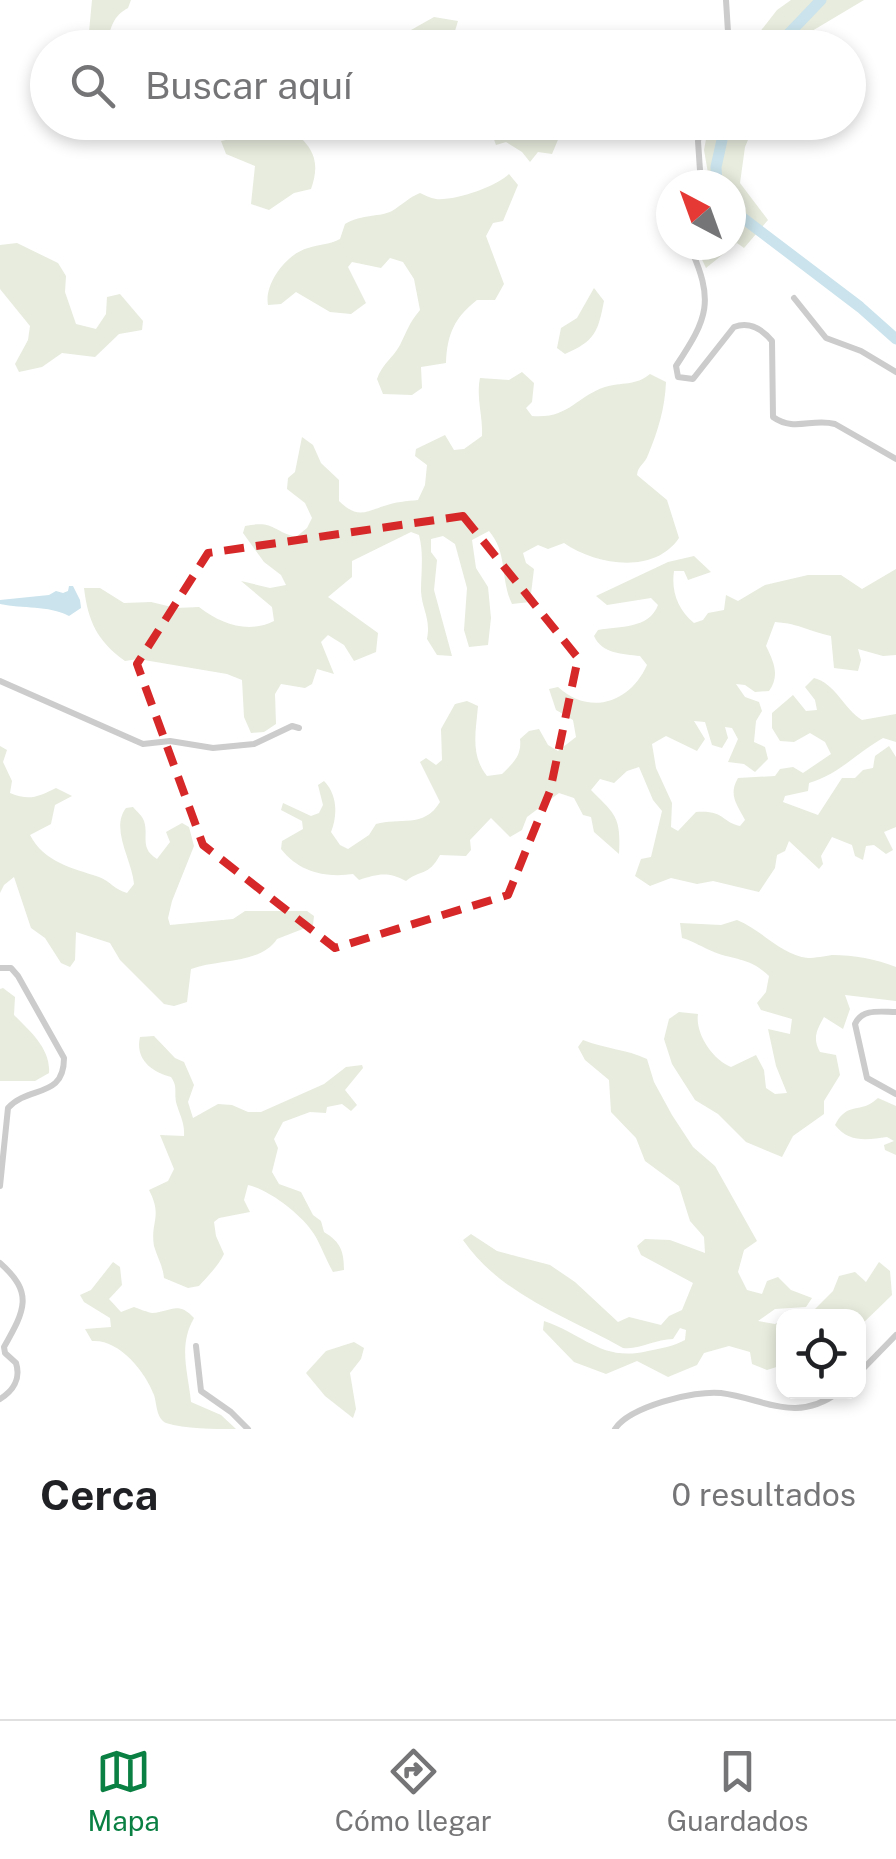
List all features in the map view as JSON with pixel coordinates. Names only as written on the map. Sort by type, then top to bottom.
[{"type":"street","points":[[726,0],[728,30]]},
{"type":"street","points":[[698,140],[699,170]]},
{"type":"street","points":[[696,260],[707,309],[700,330],[676,366],[678,377],[693,379],[734,326],[752,326],[772,341],[773,416],[796,426],[825,421],[835,424],[896,460]]},
{"type":"street","points":[[794,298],[826,338],[858,349],[896,372]]},
{"type":"street","points":[[0,680],[143,744],[170,741],[213,748],[254,744],[284,729],[300,728]]},
{"type":"street","points":[[0,968],[11,968],[18,976],[64,1058],[64,1071],[57,1083],[24,1095],[8,1108],[0,1186]]},
{"type":"street","points":[[896,1012],[868,1012],[855,1024],[867,1078],[896,1094]]},
{"type":"street","points":[[0,1263],[20,1282],[23,1304],[4,1347],[16,1363],[18,1379],[0,1399]]},
{"type":"street","points":[[866,1366],[896,1336]]},
{"type":"street","points":[[196,1346],[201,1390],[248,1429]]},
{"type":"street","points":[[615,1429],[627,1414],[646,1406],[704,1394],[719,1393],[772,1408],[794,1409],[824,1399]]},
{"type":"highlighted area","points":[[463,516],[578,658],[550,791],[508,895],[335,948],[203,845],[137,664],[208,553]]},
{"type":"shaded area","points":[[92,0],[131,0],[110,30],[89,30]]},
{"type":"shaded area","points":[[791,0],[864,0],[814,30],[761,30]]},
{"type":"shaded area","points":[[434,17],[458,21],[455,30],[411,30]]},
{"type":"shaded area","points":[[303,140],[314,157],[311,189],[294,193],[269,210],[251,204],[255,166],[226,154],[221,141]]},
{"type":"shaded area","points":[[494,140],[558,140],[552,154],[538,152],[530,162],[506,142],[496,145]]},
{"type":"shaded area","points":[[706,140],[748,140],[742,170],[707,170]]},
{"type":"shaded area","points":[[509,174],[518,185],[503,221],[493,223],[486,236],[504,284],[495,300],[477,300],[463,313],[450,335],[446,363],[421,367],[422,388],[412,395],[383,394],[377,379],[420,310],[414,279],[403,262],[390,258],[381,268],[352,262],[348,267],[366,303],[351,314],[330,312],[296,292],[281,304],[268,305],[269,288],[285,263],[300,251],[340,239],[345,224],[388,213],[420,193],[436,199],[453,198],[485,188]]},
{"type":"shaded area","points":[[746,191],[768,220],[746,246]]},
{"type":"shaded area","points":[[17,243],[58,263],[66,276],[65,292],[76,324],[96,329],[106,314],[107,297],[120,294],[143,321],[142,330],[119,334],[95,357],[62,353],[42,367],[19,372],[15,364],[28,340],[30,326],[0,289],[0,245]]},
{"type":"shaded area","points":[[594,288],[604,301],[597,328],[583,345],[565,354],[557,348],[561,328],[577,318]]},
{"type":"shaded area","points":[[522,372],[534,383],[532,402],[526,408],[532,416],[555,414],[595,391],[650,374],[666,382],[658,428],[637,475],[667,500],[679,538],[668,550],[640,562],[624,563],[592,557],[564,543],[548,549],[538,545],[523,553],[526,563],[534,569],[530,602],[512,604],[499,548],[489,531],[472,540],[476,568],[488,587],[488,645],[469,647],[464,630],[467,588],[455,544],[443,536],[431,539],[431,552],[437,560],[434,590],[452,656],[437,655],[427,639],[421,591],[421,542],[419,535],[411,532],[352,561],[352,577],[328,597],[378,633],[376,652],[354,661],[344,645],[328,635],[321,642],[334,674],[317,669],[312,684],[305,688],[281,684],[275,694],[276,724],[264,732],[251,733],[244,717],[242,680],[138,659],[125,661],[107,646],[96,629],[84,588],[100,588],[124,603],[199,607],[216,618],[245,627],[274,621],[272,607],[241,581],[270,588],[286,585],[243,533],[245,526],[262,524],[296,537],[307,528],[312,518],[305,503],[287,489],[302,437],[313,445],[321,463],[339,480],[339,501],[351,510],[365,512],[418,500],[425,485],[427,465],[415,456],[416,449],[445,435],[454,450],[464,449],[482,436],[480,378],[509,380]]},
{"type":"shaded area","points":[[694,556],[711,572],[688,580],[684,571],[674,571],[673,579],[677,600],[694,623],[708,613],[724,610],[726,595],[738,601],[765,585],[808,575],[841,575],[862,589],[896,569],[896,655],[883,656],[858,649],[858,671],[834,668],[831,636],[775,622],[766,646],[775,674],[769,691],[755,692],[736,684],[745,697],[759,702],[762,711],[756,721],[754,742],[765,747],[768,759],[755,772],[744,764],[728,762],[738,739],[732,728],[725,727],[728,738],[722,748],[712,745],[705,722],[694,721],[705,739],[697,751],[666,736],[652,744],[656,768],[672,803],[671,827],[678,831],[696,812],[718,814],[740,826],[745,820],[734,795],[738,778],[775,776],[780,769],[793,767],[803,773],[831,754],[825,742],[810,733],[794,742],[780,741],[772,728],[772,713],[793,695],[806,711],[817,710],[805,687],[814,678],[828,685],[862,720],[896,714],[896,742],[883,738],[839,769],[809,783],[808,791],[785,796],[783,802],[818,815],[842,778],[855,778],[863,770],[873,768],[875,756],[889,746],[896,757],[896,827],[884,832],[893,850],[886,854],[874,845],[866,846],[863,860],[855,856],[852,845],[832,837],[821,856],[823,864],[819,869],[789,841],[785,851],[777,855],[775,868],[759,892],[713,881],[697,884],[671,878],[650,886],[635,876],[641,859],[651,857],[662,811],[639,767],[627,771],[614,783],[600,779],[591,790],[615,818],[619,854],[594,832],[591,817],[583,815],[574,798],[559,793],[527,817],[522,830],[510,837],[491,818],[470,840],[471,850],[466,856],[440,855],[428,870],[406,881],[388,875],[359,880],[353,874],[313,872],[281,849],[282,841],[303,829],[302,821],[281,810],[283,803],[311,816],[319,813],[323,805],[318,785],[324,781],[335,805],[331,832],[348,849],[369,835],[376,824],[411,821],[434,810],[440,802],[420,762],[426,758],[436,765],[442,760],[441,729],[455,704],[467,701],[478,706],[476,751],[487,776],[502,774],[510,766],[518,755],[520,739],[529,731],[539,729],[548,745],[558,751],[576,737],[573,720],[556,710],[549,689],[558,687],[583,701],[608,701],[630,689],[647,665],[640,656],[608,650],[594,636],[598,630],[641,622],[658,605],[651,598],[607,605],[596,596],[668,562]]},
{"type":"shaded area","points":[[0,746],[7,750],[3,762],[12,781],[10,793],[33,797],[56,788],[72,796],[55,805],[51,824],[30,835],[51,858],[127,893],[134,884],[120,825],[126,808],[133,807],[144,821],[148,851],[157,859],[170,842],[166,832],[182,823],[189,827],[194,846],[172,901],[170,925],[233,919],[245,911],[307,911],[314,916],[313,925],[277,939],[250,957],[191,969],[187,1002],[174,1006],[164,1004],[120,960],[110,943],[76,932],[75,960],[70,967],[61,963],[45,938],[31,928],[14,877],[0,893]]},
{"type":"shaded area","points":[[737,920],[798,956],[848,956],[896,967],[896,1001],[845,995],[850,1009],[843,1029],[824,1017],[816,1042],[820,1052],[836,1055],[840,1075],[824,1101],[824,1114],[793,1136],[782,1157],[746,1142],[718,1114],[695,1100],[672,1064],[664,1039],[669,1019],[679,1012],[698,1014],[702,1038],[718,1059],[731,1067],[756,1055],[764,1070],[766,1088],[775,1094],[787,1093],[768,1029],[790,1034],[792,1019],[761,1010],[757,1003],[766,992],[769,976],[749,962],[682,938],[680,923],[721,925]]},
{"type":"shaded area","points":[[3,988],[15,997],[14,1015],[47,1056],[49,1073],[35,1081],[0,1081]]},
{"type":"shaded area","points":[[154,1036],[184,1062],[194,1085],[188,1102],[193,1118],[218,1104],[261,1112],[324,1084],[346,1067],[362,1065],[345,1090],[357,1105],[351,1111],[342,1104],[327,1107],[326,1113],[310,1112],[283,1122],[274,1139],[278,1148],[272,1172],[279,1184],[301,1192],[324,1232],[340,1248],[344,1270],[333,1272],[314,1234],[294,1211],[248,1185],[244,1200],[250,1212],[214,1222],[224,1254],[199,1286],[188,1288],[164,1278],[154,1246],[156,1213],[149,1190],[168,1181],[174,1169],[160,1135],[184,1136],[184,1131],[173,1080],[151,1068],[140,1052],[140,1037]]},
{"type":"shaded area","points":[[583,1040],[647,1059],[672,1115],[693,1147],[715,1166],[757,1241],[744,1250],[738,1272],[747,1290],[762,1294],[767,1281],[778,1277],[791,1290],[812,1298],[806,1307],[775,1309],[758,1321],[776,1324],[776,1367],[767,1370],[752,1364],[750,1352],[729,1346],[704,1353],[697,1365],[668,1377],[637,1361],[606,1374],[574,1362],[543,1330],[544,1321],[618,1353],[671,1346],[685,1340],[686,1330],[680,1328],[673,1339],[623,1348],[515,1290],[478,1259],[463,1240],[471,1234],[497,1251],[550,1265],[575,1282],[618,1322],[629,1317],[661,1325],[682,1310],[693,1283],[641,1255],[637,1246],[645,1239],[670,1240],[705,1253],[704,1237],[690,1221],[679,1186],[645,1161],[636,1138],[611,1112],[609,1080],[585,1060],[578,1047]]},
{"type":"shaded area","points":[[878,1098],[896,1106],[896,1155],[885,1150],[884,1145],[894,1141],[887,1137],[852,1137],[835,1125],[845,1113]]},
{"type":"shaded area","points":[[113,1262],[120,1267],[122,1285],[109,1299],[121,1312],[134,1307],[152,1313],[178,1308],[194,1318],[185,1349],[191,1402],[221,1415],[236,1429],[166,1423],[160,1418],[154,1395],[138,1367],[112,1345],[92,1341],[85,1329],[111,1327],[110,1318],[84,1302],[80,1295],[91,1290]]},
{"type":"shaded area","points":[[879,1262],[890,1271],[892,1295],[866,1320],[866,1309],[815,1309],[833,1291],[839,1276],[855,1272],[866,1282]]},
{"type":"shaded area","points":[[354,1342],[364,1348],[350,1373],[356,1409],[353,1418],[325,1396],[306,1373],[326,1351]]},
{"type":"water","points":[[73,586],[81,608],[69,616],[0,604],[0,600],[63,593]]},
{"type":"waterway","points":[[792,30],[821,0]]},
{"type":"waterway","points":[[716,170],[722,140]]},
{"type":"waterway","points":[[746,220],[896,339]]}]
